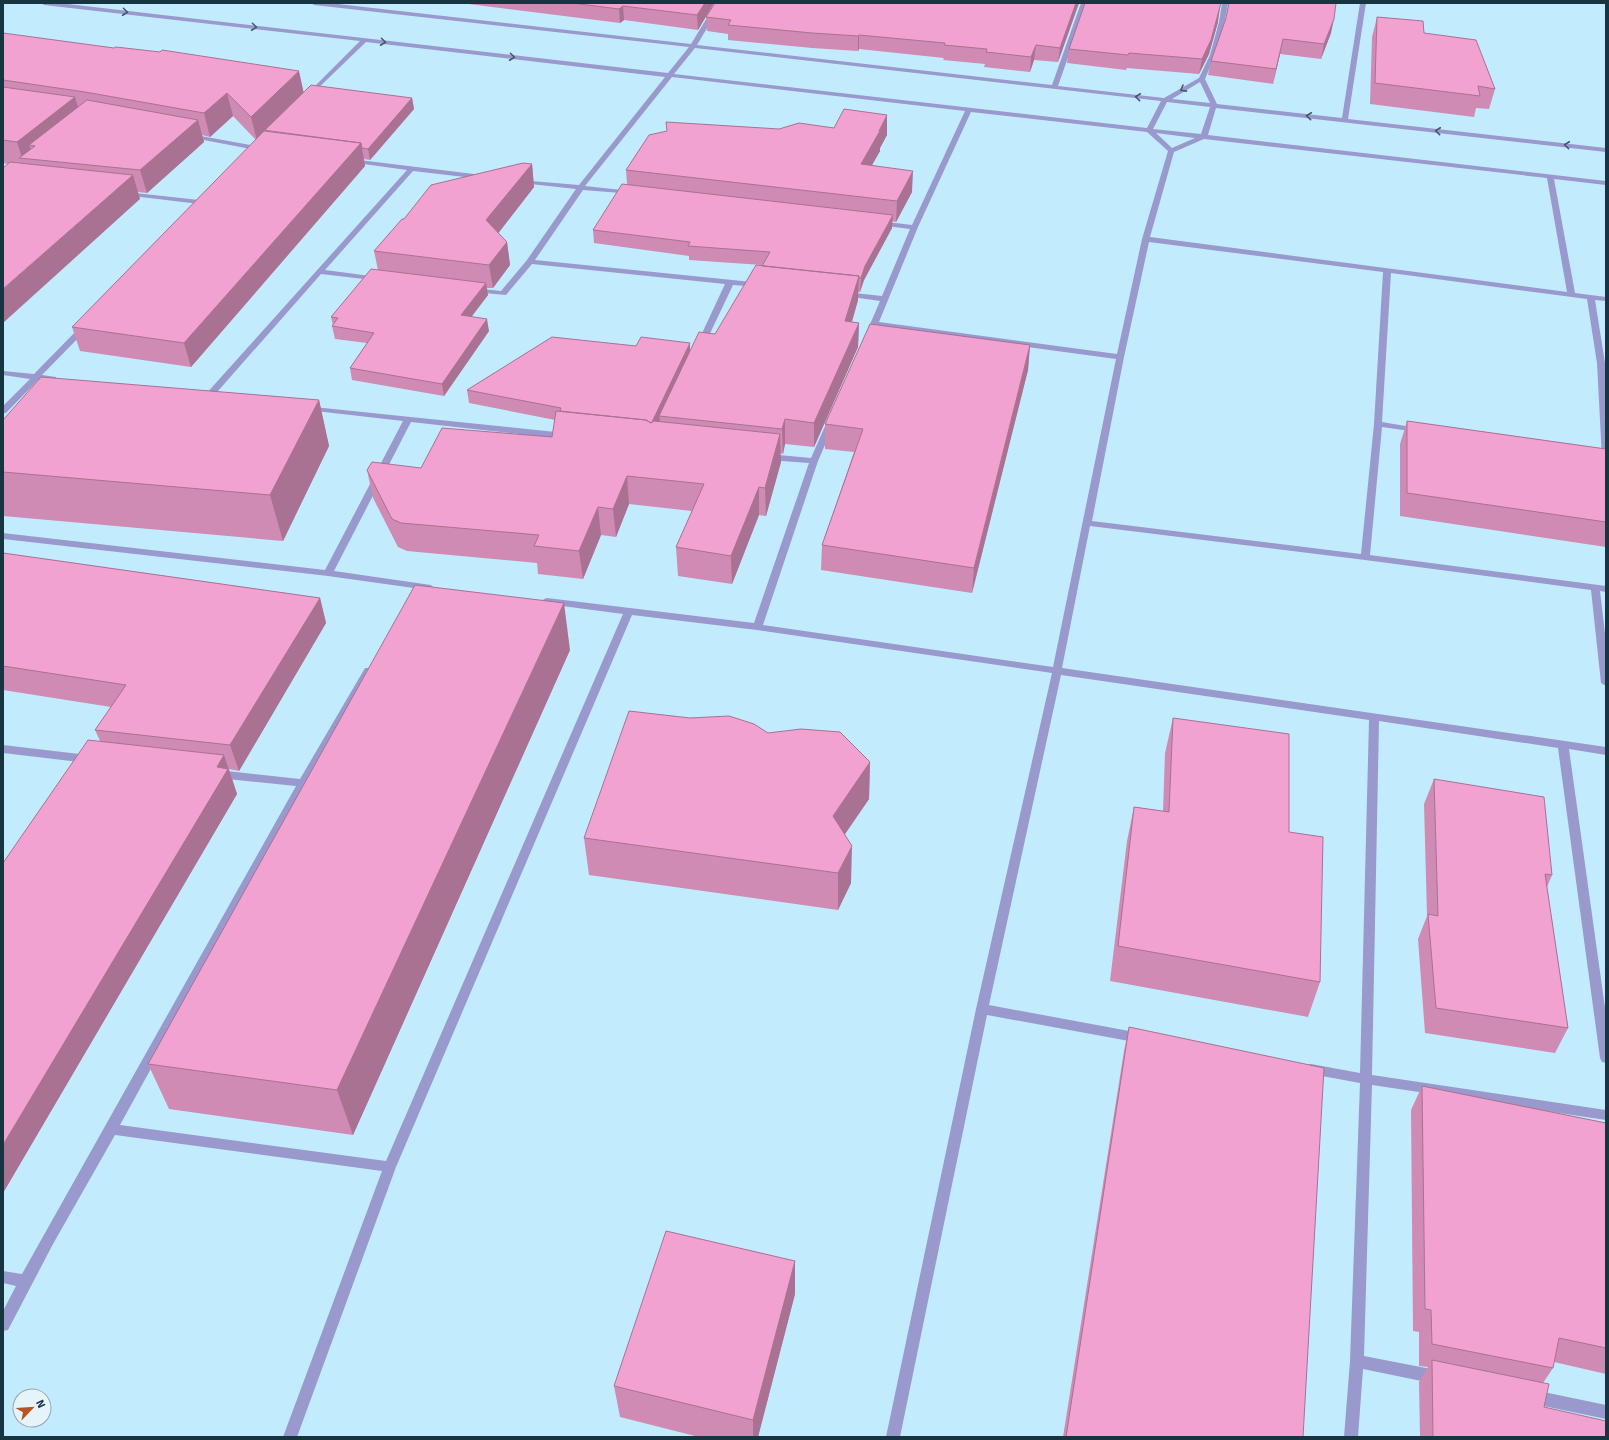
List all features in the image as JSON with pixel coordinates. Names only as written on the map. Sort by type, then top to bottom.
[{"type":"street","points":[[44,3],[1606,183]]},
{"type":"street","points":[[314,3],[1606,150]]},
{"type":"street","points":[[465,289],[503,293],[530,262],[581,187],[693,46],[719,3]]},
{"type":"street","points":[[1054,87],[1084,3]]},
{"type":"street","points":[[1149,130],[1165,100],[1202,79],[1213,55],[1222,22],[1225,3]]},
{"type":"street","points":[[1345,120],[1363,3]]},
{"type":"street","points":[[304,99],[365,40]]},
{"type":"street","points":[[893,1437],[982,1009],[1057,671],[1120,356],[1146,239],[1171,151],[1204,136],[1214,105],[1202,79]]},
{"type":"street","points":[[865,346],[914,227],[969,110]]},
{"type":"street","points":[[1149,130],[1171,151]]},
{"type":"street","points":[[185,136],[257,145],[270,150]]},
{"type":"street","points":[[250,154],[257,145]]},
{"type":"street","points":[[341,160],[488,177]]},
{"type":"street","points":[[208,397],[411,169]]},
{"type":"street","points":[[1550,176],[1571,294]]},
{"type":"street","points":[[511,180],[636,194]]},
{"type":"street","points":[[122,194],[206,206],[214,197]]},
{"type":"street","points":[[874,222],[914,227]]},
{"type":"street","points":[[1146,239],[1606,299]]},
{"type":"street","points":[[530,262],[769,286]]},
{"type":"street","points":[[1365,558],[1378,424],[1387,270]]},
{"type":"street","points":[[319,272],[388,280]]},
{"type":"street","points":[[697,353],[730,282]]},
{"type":"street","points":[[839,294],[885,298]]},
{"type":"street","points":[[1591,297],[1601,363],[1603,458]]},
{"type":"street","points":[[3,411],[91,320]]},
{"type":"street","points":[[874,324],[1120,356]]},
{"type":"street","points":[[3,373],[59,379]]},
{"type":"street","points":[[300,407],[574,437]]},
{"type":"street","points":[[757,627],[814,462],[833,418]]},
{"type":"street","points":[[328,573],[408,419]]},
{"type":"street","points":[[1378,424],[1425,431]]},
{"type":"street","points":[[760,456],[814,462]]},
{"type":"street","points":[[1086,524],[1606,589]]},
{"type":"street","points":[[3,536],[328,573],[441,588]]},
{"type":"street","points":[[410,599],[418,586]]},
{"type":"street","points":[[1595,588],[1606,683]]},
{"type":"street","points":[[535,600],[757,627],[1606,751]]},
{"type":"street","points":[[290,1437],[390,1167],[629,611]]},
{"type":"street","points":[[3,1325],[24,1282],[112,1129],[302,783],[374,661]]},
{"type":"street","points":[[1351,1437],[1357,1361],[1366,1079],[1374,717]]},
{"type":"street","points":[[1563,744],[1606,1058]]},
{"type":"street","points":[[4,751],[100,760]]},
{"type":"street","points":[[208,773],[302,783]]},
{"type":"street","points":[[982,1009],[1155,1040]]},
{"type":"street","points":[[1296,1066],[1366,1079],[1606,1115]]},
{"type":"street","points":[[112,1129],[390,1167]]},
{"type":"street","points":[[3,1277],[24,1282]]},
{"type":"street","points":[[1357,1361],[1450,1380]]},
{"type":"street","points":[[1520,1394],[1606,1412]]},
{"type":"building","points":[[572,3],[705,3],[697,15],[623,6],[619,9]]},
{"type":"building","points":[[715,3],[1076,3],[1060,48],[1036,45],[1031,57],[986,52],[987,49],[944,45],[945,43],[728,25],[731,20],[706,17]]},
{"type":"building","points":[[1085,3],[1221,3],[1211,40],[1202,59],[1129,53],[1128,55],[1069,49]]},
{"type":"building","points":[[1229,3],[1336,3],[1334,19],[1324,44],[1283,39],[1276,69],[1211,61],[1226,18]]},
{"type":"building","points":[[1377,17],[1423,21],[1424,33],[1476,40],[1495,89],[1478,86],[1480,96],[1375,83]]},
{"type":"building","points":[[3,33],[114,48],[160,52],[162,50],[299,71],[251,117],[227,93],[204,113],[85,92],[3,80]]},
{"type":"building","points":[[311,85],[412,98],[368,149],[362,148],[361,143],[264,131]]},
{"type":"building","points":[[3,87],[75,97],[17,142],[3,140]]},
{"type":"building","points":[[87,100],[198,120],[140,170],[19,158],[35,146],[29,145]]},
{"type":"building","points":[[844,109],[887,115],[880,131],[861,164],[913,171],[897,201],[626,170],[649,135],[667,131],[666,122],[779,129],[799,123],[834,128]]},
{"type":"building","points":[[263,130],[361,143],[184,343],[72,327],[264,131]]},
{"type":"building","points":[[10,162],[133,175],[3,289],[3,168]]},
{"type":"building","points":[[523,163],[532,164],[486,220],[507,242],[489,265],[374,251],[402,219],[404,219],[431,185]]},
{"type":"building","points":[[622,184],[893,215],[865,266],[861,278],[859,278],[859,276],[762,266],[770,252],[688,246],[690,242],[593,230]]},
{"type":"building","points":[[756,265],[859,276],[845,321],[859,323],[814,423],[785,419],[782,429],[659,416],[699,332],[715,334]]},
{"type":"building","points":[[371,269],[486,283],[461,315],[487,319],[442,384],[350,368],[374,333],[332,326],[338,318],[331,317]]},
{"type":"building","points":[[870,324],[1030,345],[974,568],[822,545],[863,429],[825,424]]},
{"type":"building","points":[[552,337],[636,346],[641,337],[690,343],[651,423],[646,420],[560,411],[561,408],[467,390]]},
{"type":"building","points":[[41,377],[319,400],[270,495],[3,472],[3,420]]},
{"type":"building","points":[[556,411],[646,420],[651,423],[654,421],[780,434],[765,488],[759,487],[731,556],[676,547],[704,484],[627,476],[613,509],[598,507],[579,551],[534,546],[539,535],[401,523],[392,519],[367,470],[372,462],[421,468],[442,428],[552,437]]},
{"type":"building","points":[[1407,421],[1606,449],[1606,522],[1407,493]]},
{"type":"building","points":[[3,553],[320,598],[230,745],[95,730],[126,685],[3,666]]},
{"type":"building","points":[[415,585],[564,603],[337,1090],[148,1064]]},
{"type":"building","points":[[629,711],[690,718],[729,716],[754,724],[768,733],[801,729],[840,732],[870,762],[833,816],[852,846],[838,873],[584,838]]},
{"type":"building","points":[[1173,718],[1289,734],[1289,832],[1323,837],[1320,982],[1118,946],[1134,807],[1169,812]]},
{"type":"building","points":[[88,740],[224,755],[217,767],[228,769],[3,1145],[3,863]]},
{"type":"building","points":[[1434,779],[1544,797],[1552,875],[1545,874],[1568,1028],[1436,1008],[1428,914],[1438,916]]},
{"type":"building","points":[[1129,1027],[1324,1068],[1303,1437],[1066,1437]]},
{"type":"building","points":[[1422,1086],[1606,1123],[1606,1348],[1559,1338],[1553,1368],[1432,1344],[1431,1310],[1425,1309]]},
{"type":"building","points":[[666,1231],[795,1261],[753,1420],[614,1386]]},
{"type":"building","points":[[1432,1360],[1549,1384],[1544,1407],[1606,1421],[1606,1437],[1433,1437]]}]
